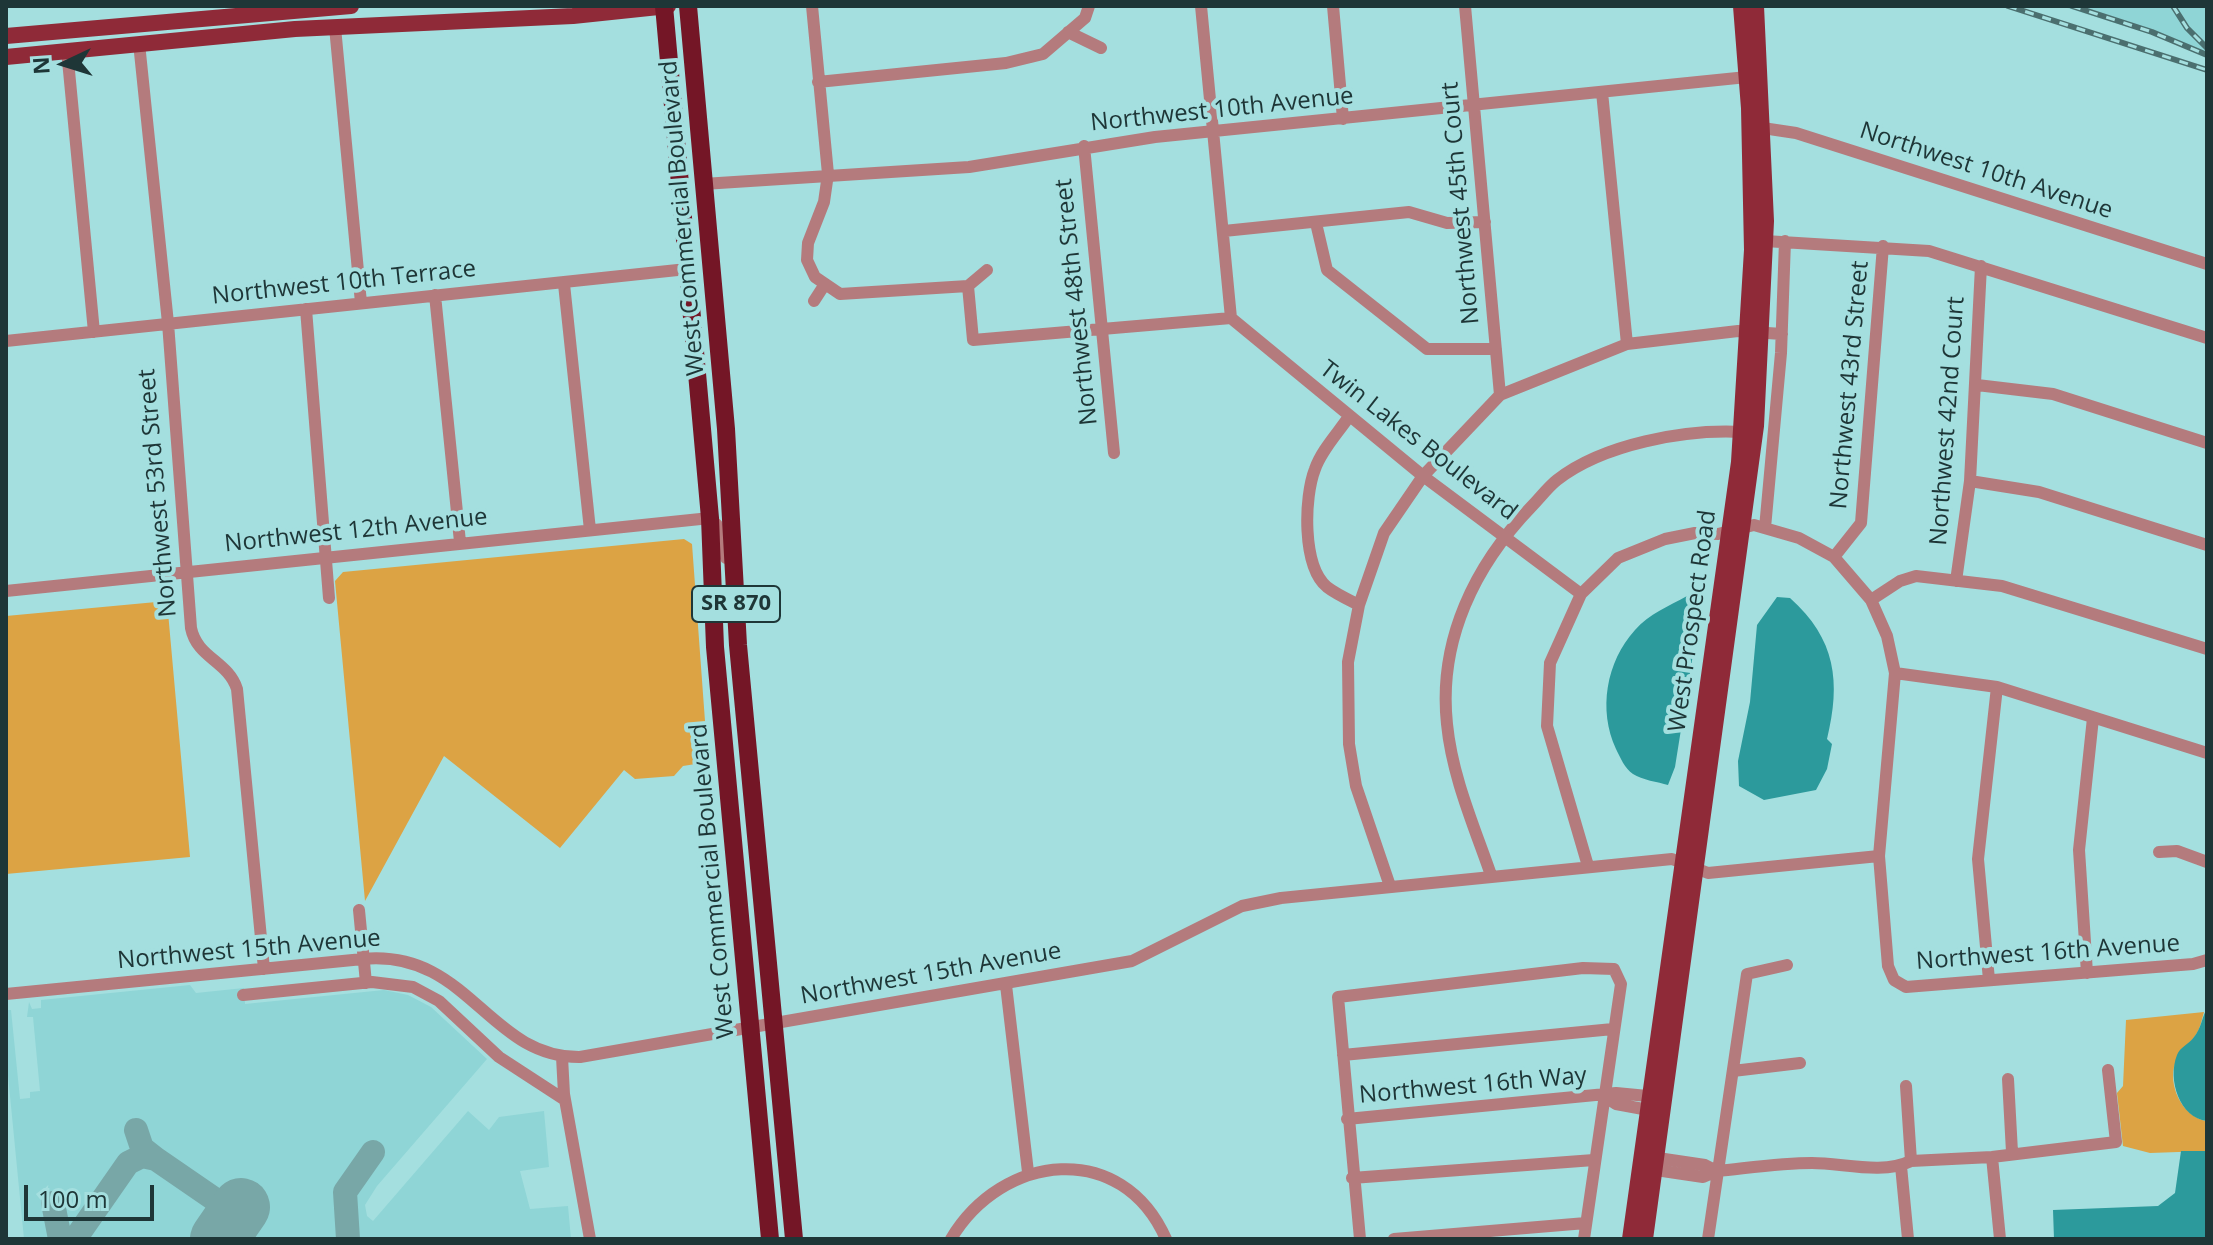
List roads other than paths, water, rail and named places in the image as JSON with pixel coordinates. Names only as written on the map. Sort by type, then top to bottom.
[{"type":"highway","name":"West Commercial Boulevard","points":[[665,6],[710,518],[715,647],[768,1218],[773,1239]]},
{"type":"highway","name":"West Commercial Boulevard","points":[[688,6],[729,488],[736,617],[794,1239]]},
{"type":"highway","points":[[695,350],[709,419],[715,481],[718,486],[729,488]]},
{"type":"main road","points":[[6,36],[351,6]]},
{"type":"main road","points":[[335,27],[351,6]]},
{"type":"main road","points":[[6,57],[295,29],[573,16],[665,6]]},
{"type":"main road","name":"West Prospect Road","points":[[1630,1239],[1648,1163],[1657,1104],[1737,530],[1765,241],[1757,127],[1747,77],[1741,6]]},
{"type":"main road","name":"West Prospect Road","points":[[1737,530],[1742,432],[1756,332],[1756,6]]},
{"type":"main road","points":[[295,29],[313,17],[318,7]]},
{"type":"main road","points":[[139,43],[144,34],[162,21]]},
{"type":"main road","name":"West Prospect Road","points":[[1645,1239],[1648,1163]]},
{"type":"street","points":[[812,6],[828,174],[824,202],[808,243],[807,260],[815,277],[840,294],[968,286],[987,270]]},
{"type":"street","points":[[818,82],[1006,63],[1043,54],[1085,18],[1089,6]]},
{"type":"street","points":[[968,286],[973,340],[1231,318],[1201,6]]},
{"type":"street","points":[[1333,6],[1343,119]]},
{"type":"street","name":"Northwest 45th Court","points":[[1465,6],[1500,395]]},
{"type":"street","points":[[335,27],[361,303]]},
{"type":"street","points":[[1068,32],[1101,48]]},
{"type":"street","name":"Northwest 53rd Street","points":[[139,43],[168,323],[194,639],[203,653],[227,670],[237,689],[264,969]]},
{"type":"street","points":[[67,50],[94,332]]},
{"type":"street","name":"Northwest 10th Avenue","points":[[703,184],[969,167],[1032,159],[1084,146],[1212,131],[1747,77]]},
{"type":"street","points":[[1602,92],[1627,344]]},
{"type":"street","name":"Northwest 10th Avenue","points":[[1757,127],[1796,133],[2207,264]]},
{"type":"street","name":"Northwest 48th Street","points":[[1084,146],[1114,453]]},
{"type":"street","points":[[1224,231],[1409,212],[1447,223],[1485,222]]},
{"type":"street","points":[[1316,223],[1327,270],[1427,349],[1496,349]]},
{"type":"street","points":[[1765,241],[1929,251],[2207,338]]},
{"type":"street","points":[[1765,528],[1782,334],[1785,241]]},
{"type":"street","name":"Northwest 43rd Street","points":[[1834,557],[1861,523],[1883,246]]},
{"type":"street","name":"Northwest 42nd Court","points":[[1956,581],[1970,481],[1981,266]]},
{"type":"street","name":"Northwest 10th Terrace","points":[[6,341],[687,269]]},
{"type":"street","points":[[564,284],[590,530]]},
{"type":"street","points":[[814,301],[825,284]]},
{"type":"street","points":[[435,295],[460,542]]},
{"type":"street","points":[[306,309],[329,598]]},
{"type":"street","name":"Twin Lakes Boulevard","points":[[1231,318],[1348,418],[1581,594]]},
{"type":"street","points":[[1390,886],[1356,786],[1349,744],[1348,662],[1359,605],[1384,533],[1423,476],[1500,395],[1627,344],[1756,332],[1782,334]]},
{"type":"street","points":[[1977,385],[2053,394],[2207,443]]},
{"type":"street","points":[[1348,418],[1316,466],[1307,495],[1308,527],[1313,564],[1326,586],[1359,605]]},
{"type":"street","points":[[1491,875],[1452,762],[1446,687],[1452,641],[1465,599],[1502,537],[1557,480],[1597,457],[1643,441],[1742,432]]},
{"type":"street","points":[[1970,481],[2051,495],[2207,545]]},
{"type":"street","name":"Northwest 12th Avenue","points":[[6,591],[710,518]]},
{"type":"street","name":"West Commercial Boulevard","points":[[710,518],[723,541],[736,617]]},
{"type":"street","points":[[1588,866],[1547,726],[1550,663],[1581,594],[1618,558],[1665,539],[1765,528],[1799,538],[1834,557],[1871,600],[1887,636],[1895,673],[1879,856]]},
{"type":"street","points":[[1871,600],[1900,581],[1916,576],[1956,581],[2031,593],[2207,649]]},
{"type":"street","points":[[1895,673],[1997,687],[2207,753]]},
{"type":"street","points":[[1989,980],[1978,859],[1997,687]]},
{"type":"street","points":[[2087,973],[2079,850],[2093,718]]},
{"type":"street","points":[[2159,852],[2177,851],[2207,862]]},
{"type":"street","name":"Northwest 15th Avenue","points":[[6,994],[363,959],[396,959],[427,967],[455,984],[521,1041],[562,1057],[589,1056],[1132,961],[1242,906],[1281,898],[1672,859],[1708,873],[1879,856]]},
{"type":"street","name":"Northwest 16th Avenue","points":[[1879,856],[1888,966],[1894,980],[1906,987],[2193,964],[2207,960]]},
{"type":"street","points":[[359,910],[366,983]]},
{"type":"street","points":[[1708,1239],[1747,974],[1787,965]]},
{"type":"street","points":[[1360,1239],[1352,1178],[1338,997],[1583,968],[1614,969],[1621,984],[1584,1239]]},
{"type":"street","points":[[243,995],[394,982],[427,993],[491,1051],[565,1100]]},
{"type":"street","points":[[1006,985],[1028,1172]]},
{"type":"street","points":[[1343,1055],[1613,1029]]},
{"type":"street","points":[[562,1057],[565,1100],[590,1239]]},
{"type":"street","points":[[1733,1071],[1800,1063]]},
{"type":"street","points":[[1648,1163],[1703,1177],[1717,1171],[1813,1163],[1839,1167],[1992,1157],[2012,1152],[2116,1142],[2108,1070]]},
{"type":"street","points":[[2008,1079],[2012,1152]]},
{"type":"street","points":[[1906,1086],[1908,1239]]},
{"type":"street","name":"Northwest 16th Way","points":[[1347,1119],[1616,1093],[1657,1104]]},
{"type":"street","points":[[1992,1157],[2000,1239]]},
{"type":"street","points":[[1352,1178],[1594,1160]]},
{"type":"street","points":[[951,1239],[986,1195],[1028,1172],[1066,1168],[1101,1175],[1136,1195],[1156,1217],[1166,1239]]},
{"type":"street","points":[[1394,1239],[1586,1223]]},
{"type":"railway","points":[[2008,6],[2207,70]]},
{"type":"railway","points":[[2072,6],[2152,32],[2207,55]]},
{"type":"railway","points":[[2173,6],[2187,28],[2207,48]]}]
